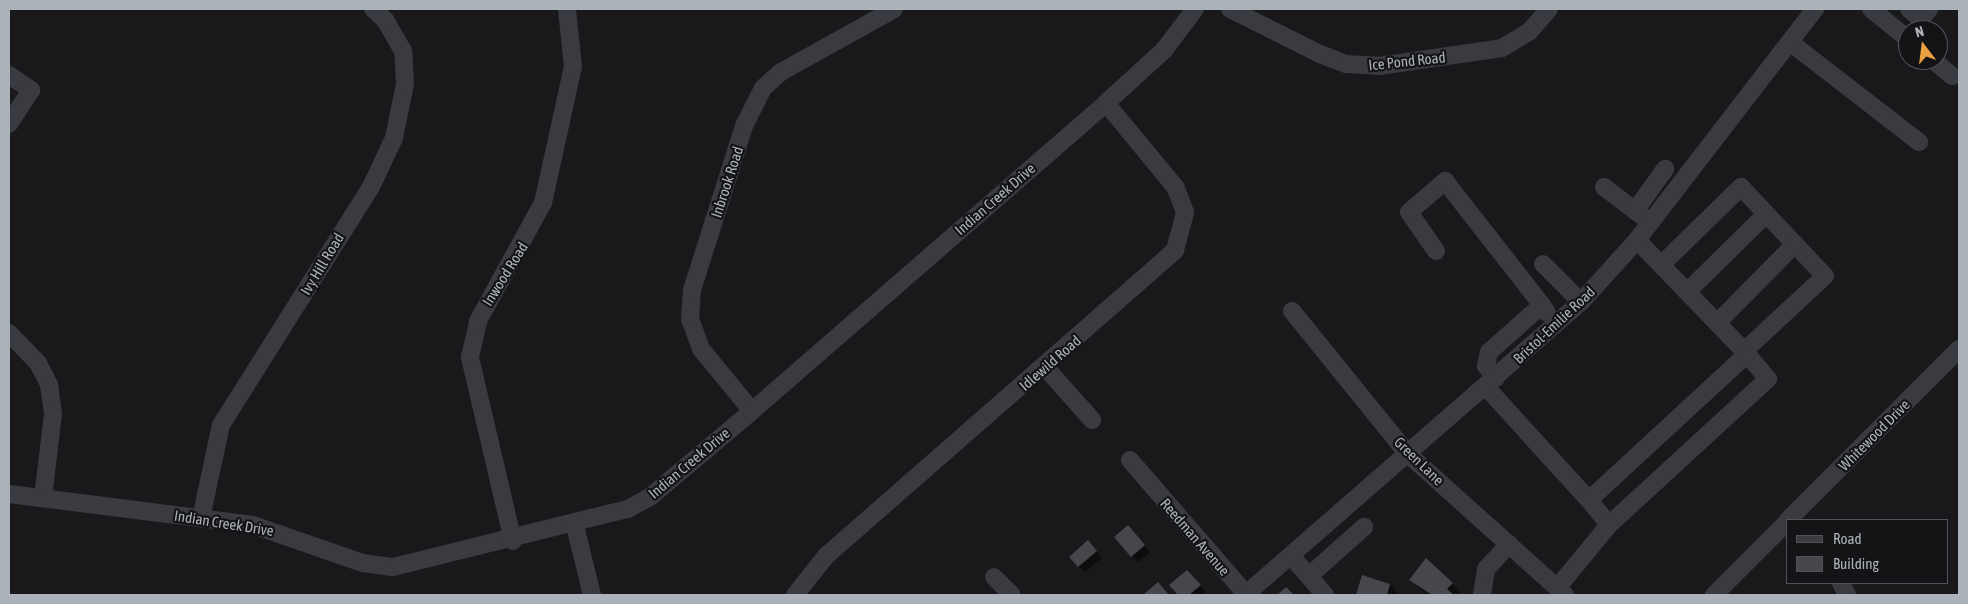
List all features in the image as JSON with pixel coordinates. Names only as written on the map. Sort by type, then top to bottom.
[{"type":"street","name":"Ivy Hill Road","points":[[201,518],[221,425],[371,186],[394,138],[405,84],[404,60],[398,40],[373,9]]},
{"type":"street","name":"Inwood Road","points":[[513,541],[470,357],[478,320],[528,238],[548,187],[573,67],[567,9]]},
{"type":"street","name":"Inbrook Road","points":[[752,411],[701,349],[690,319],[692,290],[744,126],[763,88],[781,72],[894,9]]},
{"type":"street","name":"Indian Creek Drive","points":[[9,494],[201,518],[283,532],[363,563],[393,567],[575,526],[628,509],[650,497],[752,411],[1106,103],[1164,50],[1195,9]]},
{"type":"street","name":"Ice Pond Road","points":[[1230,9],[1320,54],[1369,66],[1502,48],[1529,32],[1549,9]]},
{"type":"street","name":"Bristol-Emilie Road","points":[[1245,595],[1581,302],[1637,240],[1791,43],[1815,9]]},
{"type":"street","points":[[1871,9],[1898,31]]},
{"type":"street","points":[[1909,9],[1921,19],[1929,9]]},
{"type":"street","points":[[1791,43],[1919,142]]},
{"type":"street","points":[[1945,70],[1952,76]]},
{"type":"street","points":[[9,74],[31,90],[9,124]]},
{"type":"street","name":"Idlewild Road","points":[[796,595],[826,556],[1167,261],[1183,229],[1185,212],[1176,188],[1106,103]]},
{"type":"street","points":[[1636,211],[1665,169]]},
{"type":"street","points":[[1436,251],[1409,212],[1445,181],[1542,305],[1555,326]]},
{"type":"street","points":[[1604,187],[1650,222]]},
{"type":"street","points":[[1588,500],[1825,276],[1741,187],[1661,265]]},
{"type":"street","points":[[1687,292],[1766,214]]},
{"type":"street","points":[[1554,591],[1609,525],[1768,379],[1637,240]]},
{"type":"street","points":[[1717,323],[1795,244]]},
{"type":"street","points":[[1543,264],[1581,302]]},
{"type":"street","points":[[1542,305],[1489,352],[1486,366],[1491,382],[1609,525]]},
{"type":"street","name":"Green Lane","points":[[1292,311],[1408,454],[1509,544],[1554,591]]},
{"type":"street","points":[[9,333],[34,357],[49,385],[53,414],[43,498]]},
{"type":"street","name":"Whitewood Drive","points":[[1790,519],[1959,349]]},
{"type":"street","points":[[1045,367],[1092,420]]},
{"type":"street","name":"Reedman Avenue","points":[[1130,460],[1245,595]]},
{"type":"street","name":"Whitewood Drive","points":[[1714,595],[1786,523]]},
{"type":"street","points":[[575,526],[592,595]]},
{"type":"street","points":[[1309,576],[1364,527]]},
{"type":"street","points":[[1482,595],[1486,569],[1509,544]]},
{"type":"street","points":[[1291,556],[1325,595]]},
{"type":"street","points":[[994,577],[1012,595]]},
{"type":"building","points":[[1128,525],[1145,545],[1131,557],[1114,537]]},
{"type":"building","points":[[1088,540],[1097,551],[1078,567],[1069,557]]},
{"type":"building","points":[[1426,558],[1453,583],[1447,589],[1454,595],[1432,595],[1409,580]]},
{"type":"building","points":[[1187,570],[1201,585],[1189,595],[1178,595],[1169,585]]},
{"type":"building","points":[[1362,575],[1390,584],[1387,595],[1356,595]]},
{"type":"building","points":[[1158,582],[1169,595],[1143,595]]},
{"type":"building","points":[[1286,587],[1294,595],[1277,595]]}]
